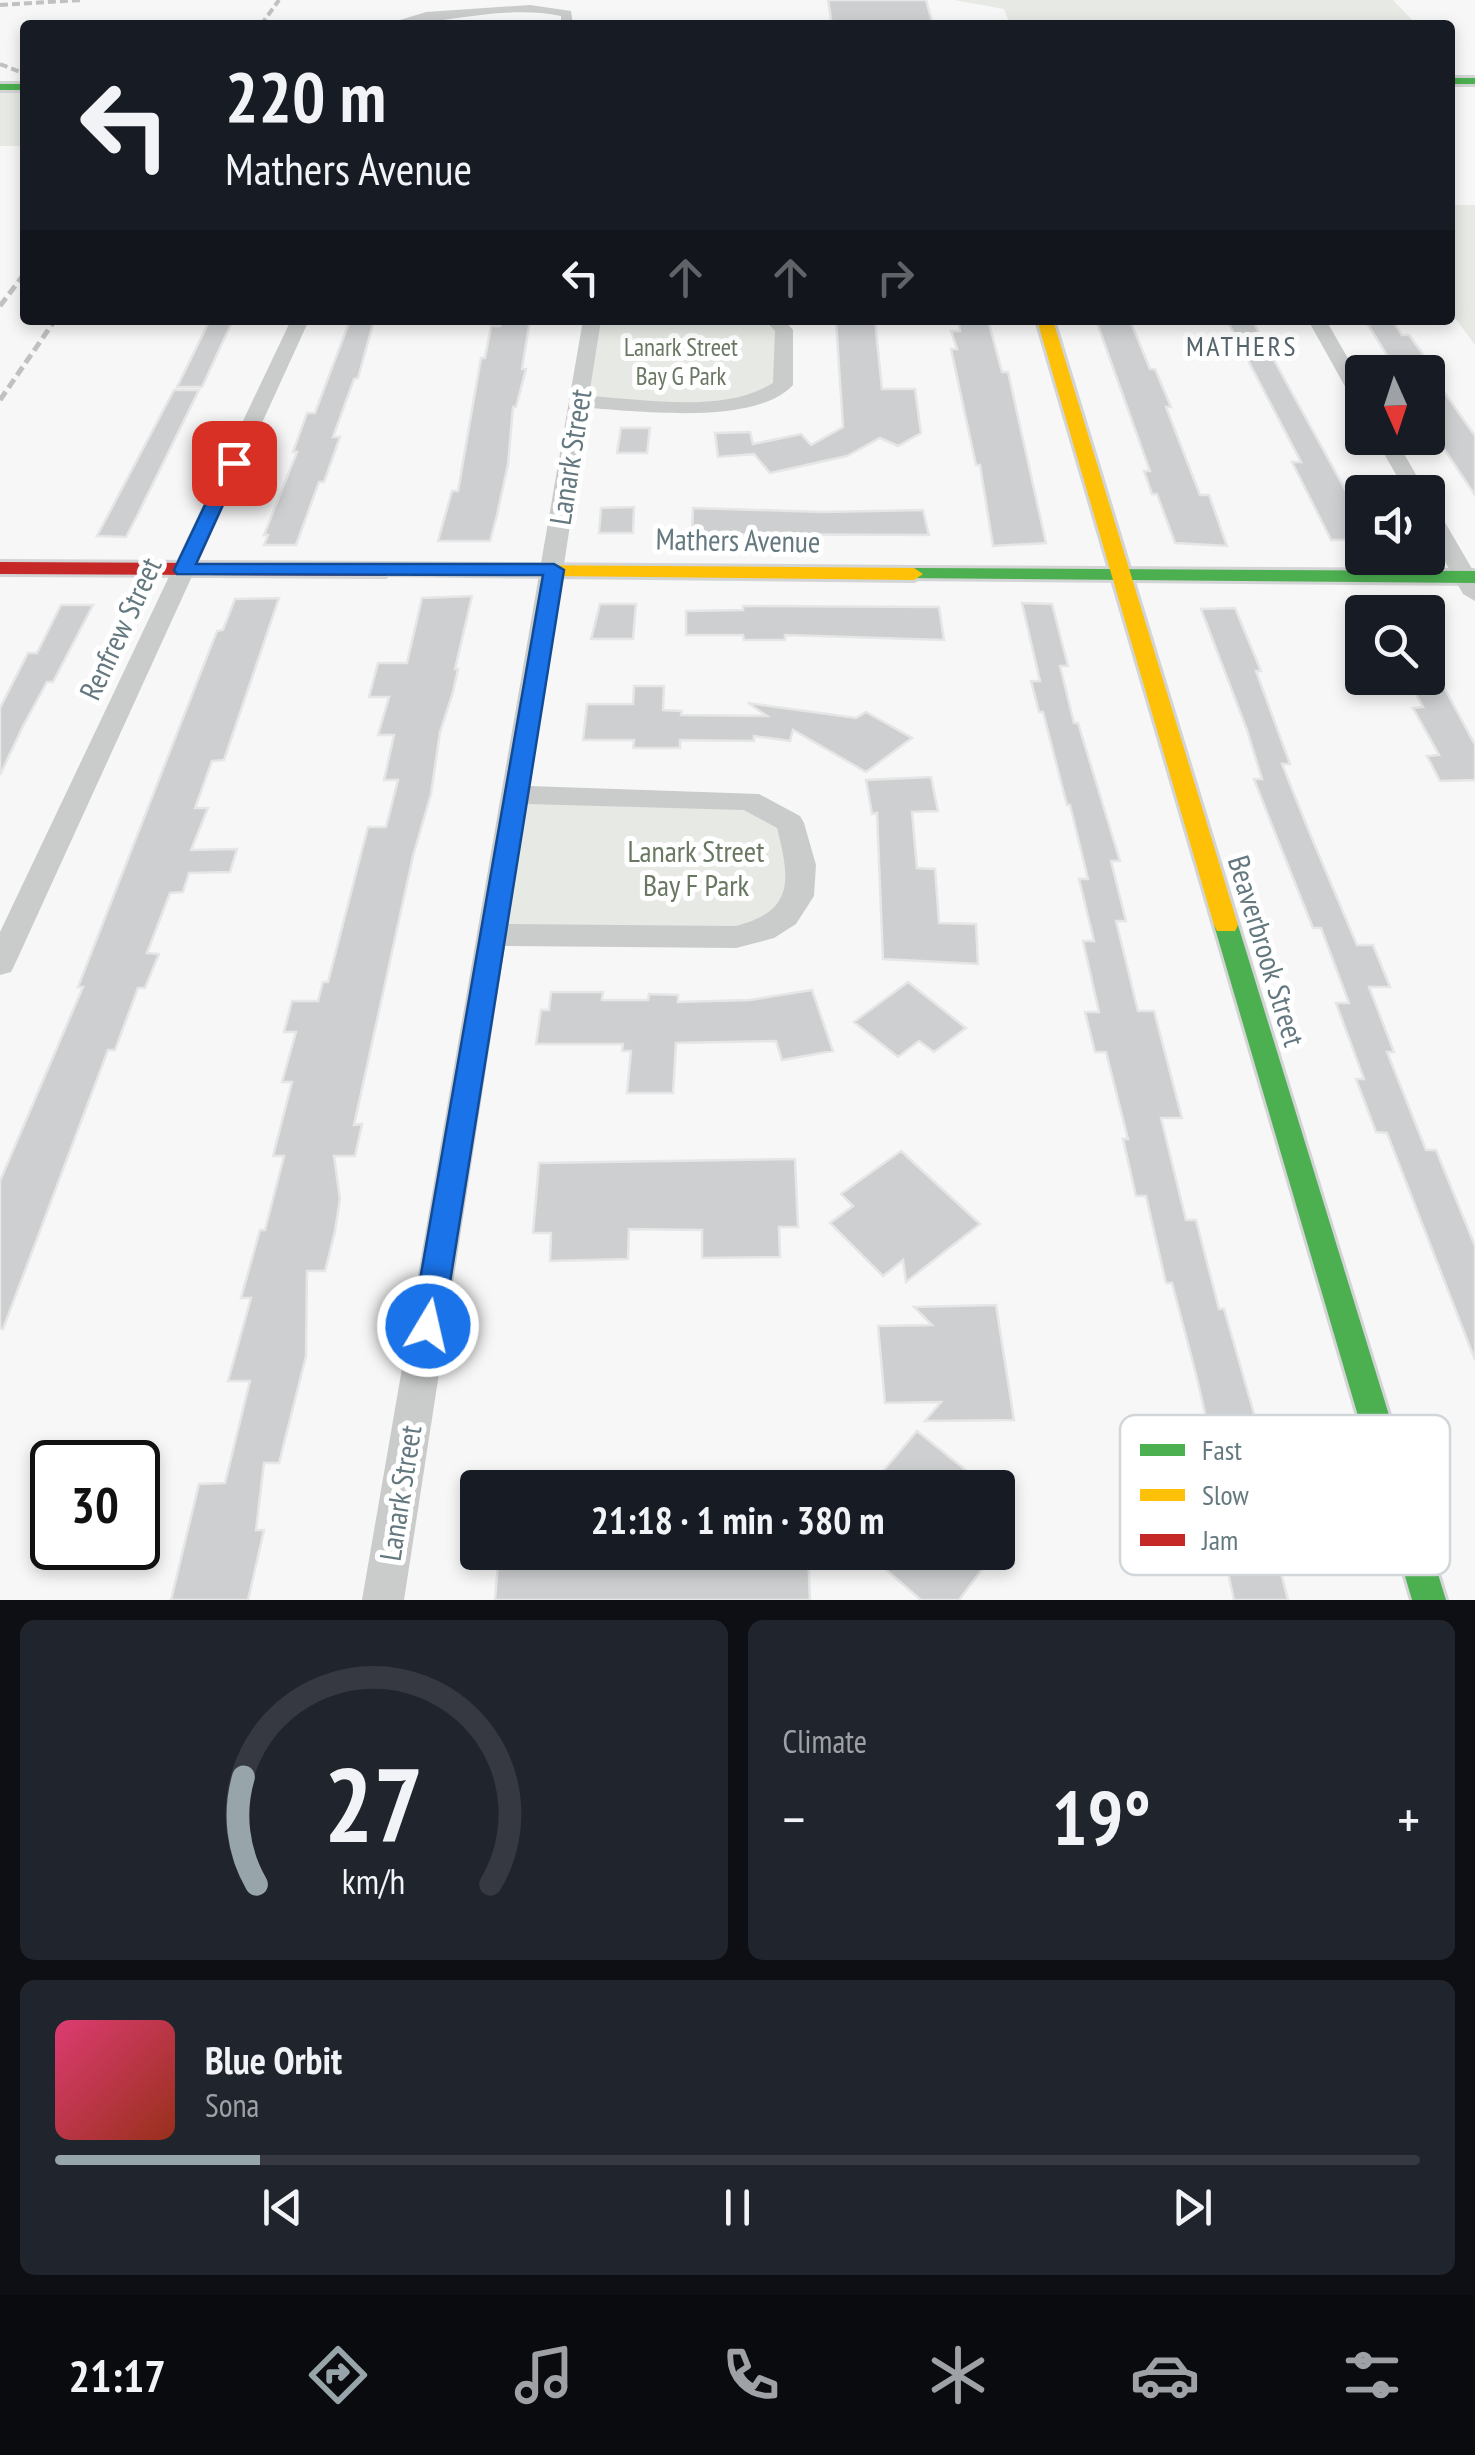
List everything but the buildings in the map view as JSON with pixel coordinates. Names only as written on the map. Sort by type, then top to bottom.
[{"type":"street","points":[[408,20],[543,8],[567,14],[567,20]]},
{"type":"street","name":"Renfrew Street","points":[[0,964],[298,325]]},
{"type":"street","name":"Lanark Street","points":[[383,1600],[591,325]]},
{"type":"street","points":[[579,402],[729,404],[776,392],[783,385],[784,330],[779,325]]},
{"type":"street","name":"Beaverbrook Street","points":[[1047,325],[1374,1415]]},
{"type":"street","points":[[1320,325],[1345,369]]},
{"type":"street","points":[[1445,539],[1472,583]]},
{"type":"street","name":"Mathers Avenue","points":[[0,568],[1122,575],[1472,583]]},
{"type":"street","points":[[492,935],[725,941],[768,930],[783,920],[801,889],[797,840],[790,823],[749,801],[517,795]]},
{"type":"street","name":"Beaverbrook Street","points":[[1422,1575],[1429,1600]]},
{"type":"green space","points":[[954,0],[1393,0],[1412,20],[1008,20],[1004,9]]},
{"type":"green space","points":[[0,93],[20,93],[20,146],[0,146]]},
{"type":"green space","points":[[1455,205],[1475,205],[1475,345],[1455,318]]},
{"type":"green space","name":"Lanark Street Bay G Park","points":[[591,325],[775,325],[783,385],[729,404],[579,402]]},
{"type":"green space","name":"Lanark Street Bay F Park","points":[[517,795],[717,799],[790,823],[801,889],[768,930],[492,935]]},
{"type":"railway","points":[[0,5],[82,0]]},
{"type":"railway","points":[[265,20],[279,0]]},
{"type":"railway","points":[[0,64],[20,72]]},
{"type":"railway","points":[[0,306],[20,280]]},
{"type":"railway","points":[[0,400],[52,325]]},
{"type":"traffic: fast","points":[[1455,81],[1475,81]]},
{"type":"traffic: fast","points":[[0,87],[20,87]]},
{"type":"traffic: fast","points":[[914,574],[1475,577]]},
{"type":"traffic: fast","points":[[1226,925],[1373,1415]]},
{"type":"traffic: fast","points":[[1421,1575],[1429,1600]]},
{"type":"traffic: slow","points":[[1046,325],[1226,925]]},
{"type":"traffic: slow","points":[[385,570],[914,574]]},
{"type":"traffic: jam","points":[[0,568],[385,570]]},
{"type":"district","name":"MATHERS","points":[[1242,346]]},
{"type":"route","points":[[234,463],[184,570],[554,570],[428,1326]]}]
